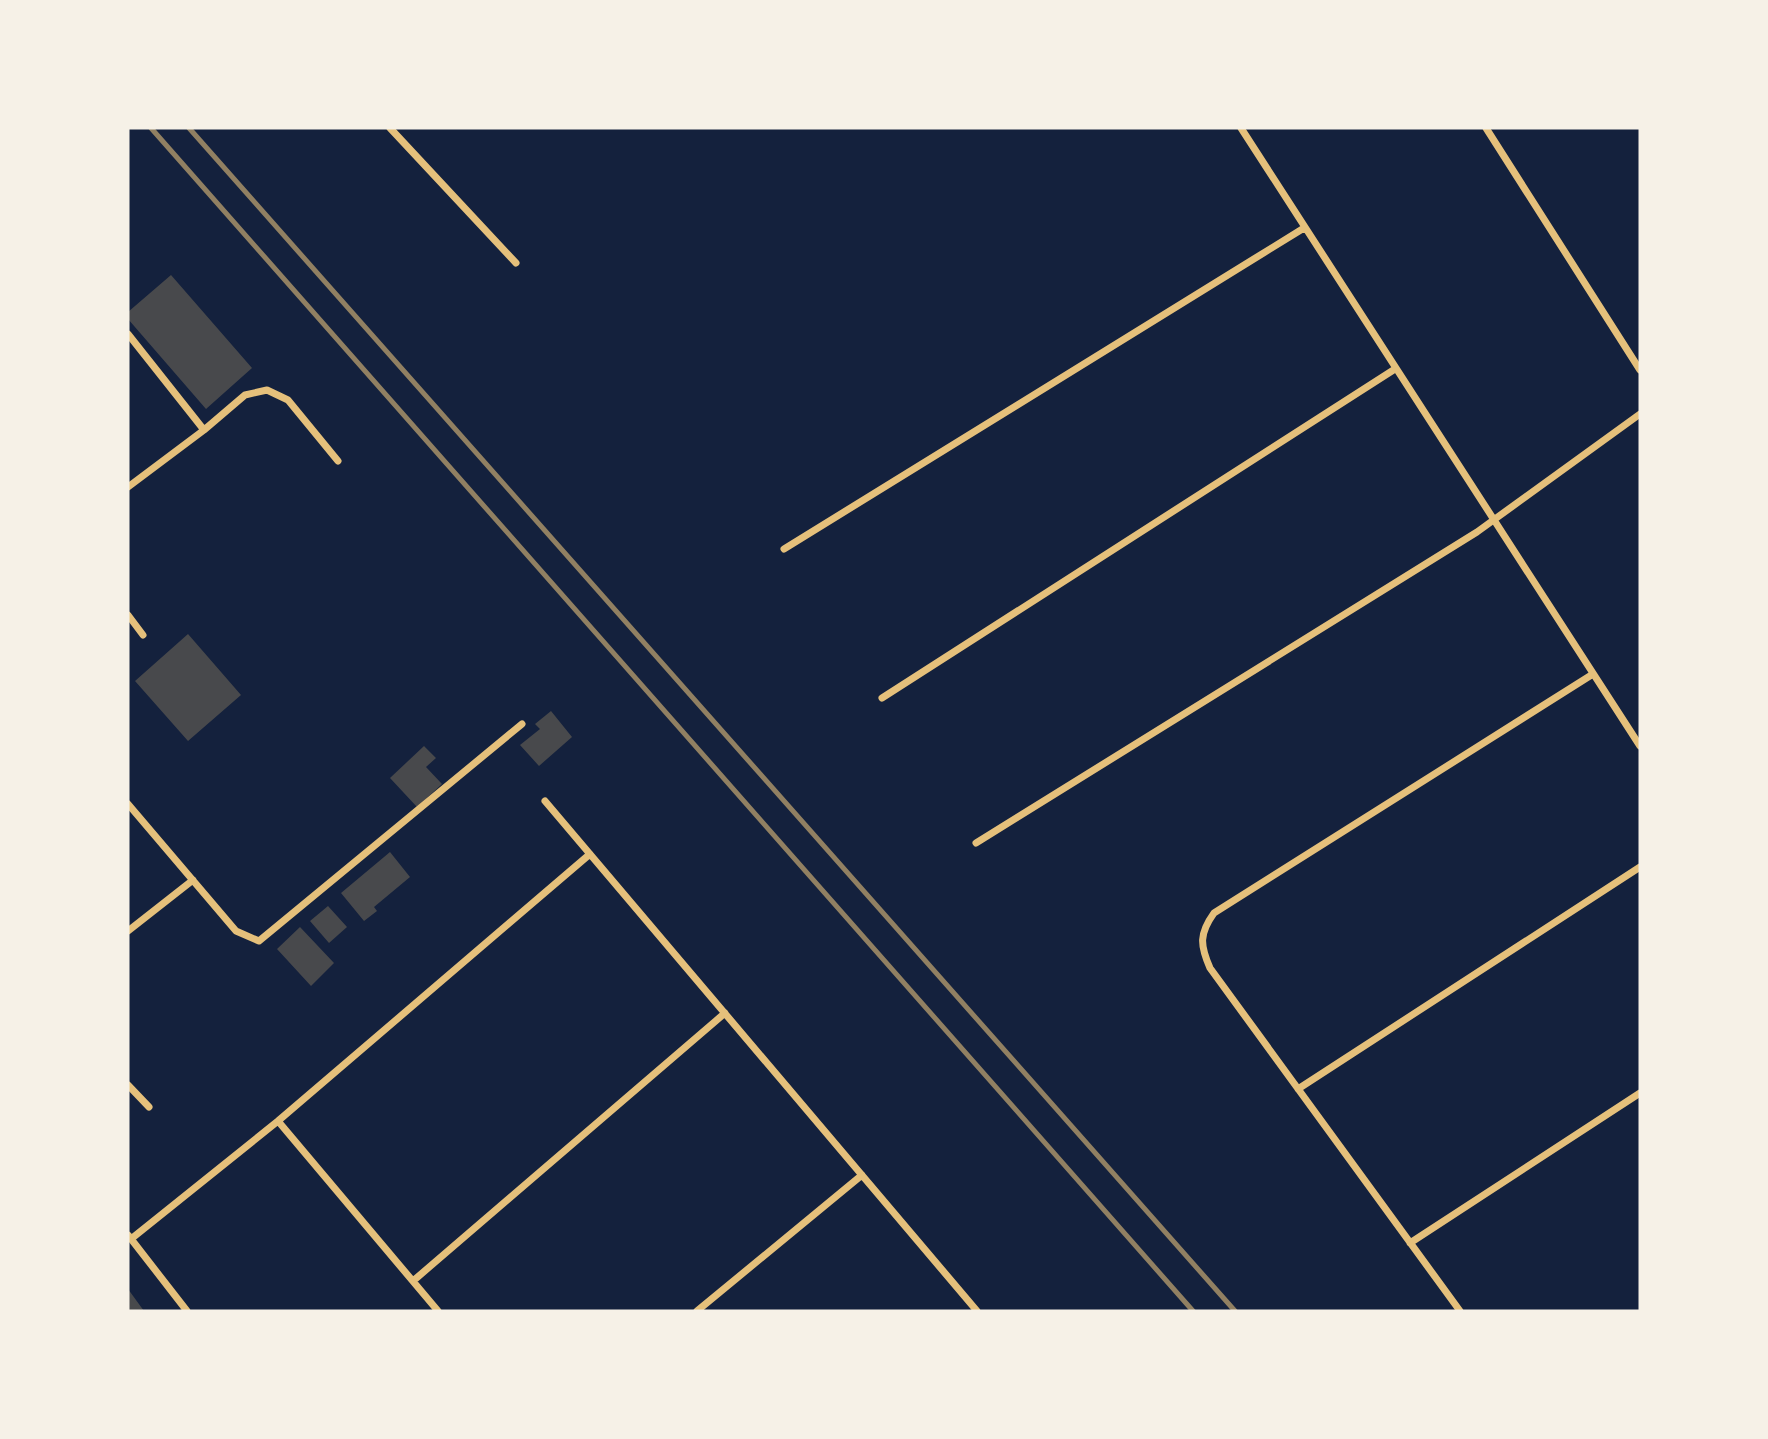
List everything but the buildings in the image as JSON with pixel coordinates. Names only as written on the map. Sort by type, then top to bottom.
[{"type":"street","points":[[390,128],[516,263]]},
{"type":"street","points":[[1241,128],[1640,746]]},
{"type":"street","points":[[1486,128],[1640,370]]},
{"type":"street","points":[[784,549],[1304,228]]},
{"type":"street","points":[[128,334],[204,430]]},
{"type":"street","points":[[882,698],[1395,369]]},
{"type":"street","points":[[128,488],[245,395],[267,390],[288,400],[338,461]]},
{"type":"street","points":[[976,843],[1493,521],[1640,414]]},
{"type":"street","points":[[128,615],[143,635]]},
{"type":"street","points":[[1460,1311],[1210,968],[1201,948],[1201,930],[1214,914],[1593,674]]},
{"type":"street","points":[[128,804],[236,931],[259,941],[522,723]]},
{"type":"street","points":[[545,801],[977,1311]]},
{"type":"street","points":[[187,1311],[129,1237],[278,1121],[590,855]]},
{"type":"street","points":[[1298,1089],[1640,867]]},
{"type":"street","points":[[128,931],[193,880]]},
{"type":"street","points":[[413,1281],[725,1013]]},
{"type":"street","points":[[128,1085],[149,1107]]},
{"type":"street","points":[[1410,1243],[1640,1093]]},
{"type":"street","points":[[278,1121],[438,1311]]},
{"type":"street","points":[[697,1311],[862,1175]]},
{"type":"railway","points":[[151,128],[1193,1311]]},
{"type":"railway","points":[[189,128],[1235,1311]]}]
